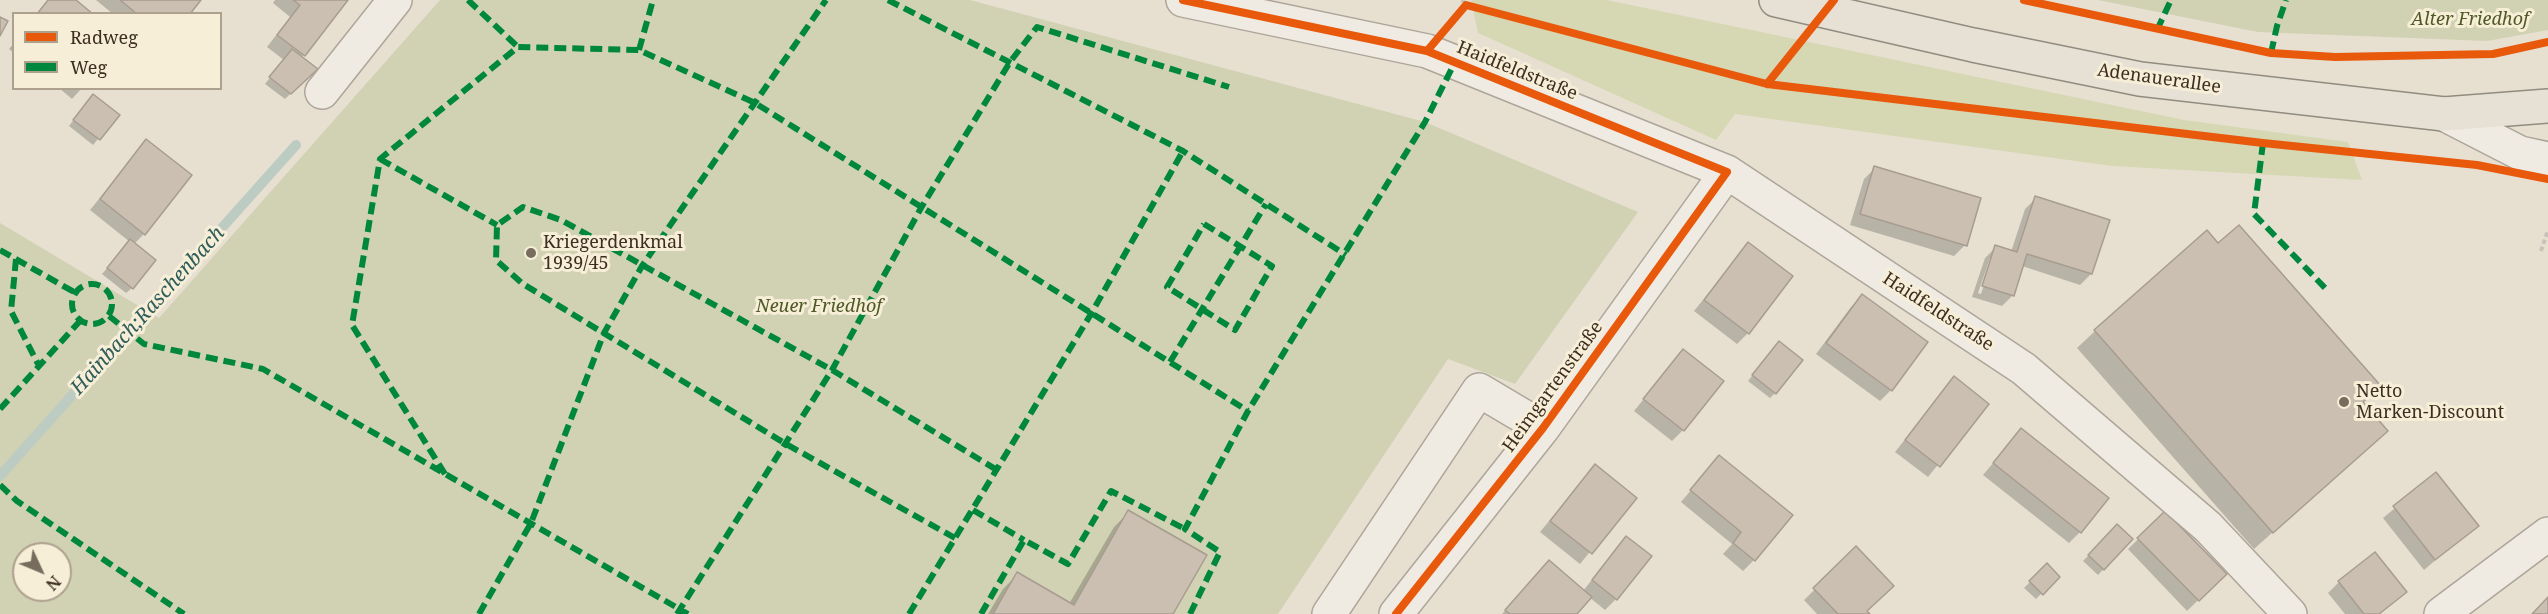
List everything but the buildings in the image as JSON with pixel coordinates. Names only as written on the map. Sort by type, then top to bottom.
[{"type":"main road","name":"Adenauerallee","points":[[1776,0],[1972,45],[2140,79],[2444,114],[2548,106]]},
{"type":"street","points":[[322,92],[395,0]]},
{"type":"street","name":"Haidfeldstraße","points":[[1183,0],[1427,51],[1727,172],[2024,369],[2208,527],[2290,614]]},
{"type":"street","points":[[2444,114],[2520,153],[2548,159]]},
{"type":"street","name":"Heimgartenstraße","points":[[1396,614],[1544,428],[1727,172]]},
{"type":"street","points":[[1329,614],[1479,390],[1544,428]]},
{"type":"street","points":[[2441,614],[2548,534]]},
{"type":"path","points":[[1462,0],[1466,5]]},
{"type":"path","points":[[2541,251],[2548,230]]},
{"type":"green space","name":"Neuer Friedhof","points":[[440,0],[970,0],[1425,122],[1638,212],[1515,384],[1448,359],[1278,614],[0,614],[0,223],[159,318]]},
{"type":"green space","points":[[1471,0],[1607,0],[2184,120],[2348,142],[2362,180],[2112,166],[1735,114],[1716,140],[1478,33]]},
{"type":"green space","name":"Alter Friedhof","points":[[2098,0],[2548,0],[2548,30],[2487,41],[2258,32]]},
{"type":"waterway","name":"Hainbach;Raschenbach","points":[[0,476],[296,145]]},
{"type":"marked path","points":[[468,0],[518,47]]},
{"type":"marked path","points":[[639,50],[653,0]]},
{"type":"marked path","points":[[479,614],[531,523],[604,333],[642,266],[826,0]]},
{"type":"marked path","points":[[888,0],[1183,151],[1346,255]]},
{"type":"marked path","points":[[2157,30],[2171,0]]},
{"type":"marked path","points":[[2271,53],[2286,0]]},
{"type":"marked path","points":[[677,614],[832,370],[921,208],[1010,62],[1037,27],[1229,87]]},
{"type":"marked path","points":[[445,474],[352,325],[380,159],[518,47],[639,50],[755,103],[1248,411]]},
{"type":"marked path","points":[[1190,614],[1220,552],[1185,529],[1248,411],[1425,122],[1455,62]]},
{"type":"marked path","points":[[2263,143],[2254,214],[2326,289]]},
{"type":"marked path","points":[[909,614],[1091,314],[1183,151]]},
{"type":"marked path","points":[[380,159],[497,225]]},
{"type":"marked path","points":[[1170,362],[1266,204]]},
{"type":"marked path","points":[[955,538],[786,444],[523,284],[496,260],[497,225],[523,207],[561,220],[832,370],[997,470]]},
{"type":"marked path","points":[[1204,224],[1272,266],[1235,330],[1167,287],[1204,224]]},
{"type":"marked path","points":[[0,250],[74,292]]},
{"type":"marked path","points":[[16,259],[11,311],[39,366]]},
{"type":"marked path","points":[[92,284],[106,290],[112,304],[106,318],[92,324],[78,318],[72,304],[78,290],[92,284]]},
{"type":"marked path","points":[[109,316],[144,344],[263,369],[688,614]]},
{"type":"marked path","points":[[0,409],[80,321]]},
{"type":"marked path","points":[[0,485],[17,501],[184,614]]},
{"type":"marked path","points":[[981,614],[1024,540],[1068,564],[1111,491],[1185,529]]},
{"type":"marked path","points":[[973,510],[1024,540]]},
{"type":"cycle path","points":[[1183,0],[1427,51],[1727,172],[1543,428],[1396,614]]},
{"type":"cycle path","points":[[1767,84],[1834,0]]},
{"type":"cycle path","points":[[2024,0],[2271,53],[2335,57],[2493,54],[2548,42]]},
{"type":"cycle path","points":[[1427,51],[1466,5],[1767,84],[2263,143],[2477,165],[2548,179]]},
{"type":"place","name":"Kriegerdenkmal 1939/45","points":[[531,253]]},
{"type":"place","name":"Netto Marken-Discount","points":[[2344,402]]}]
